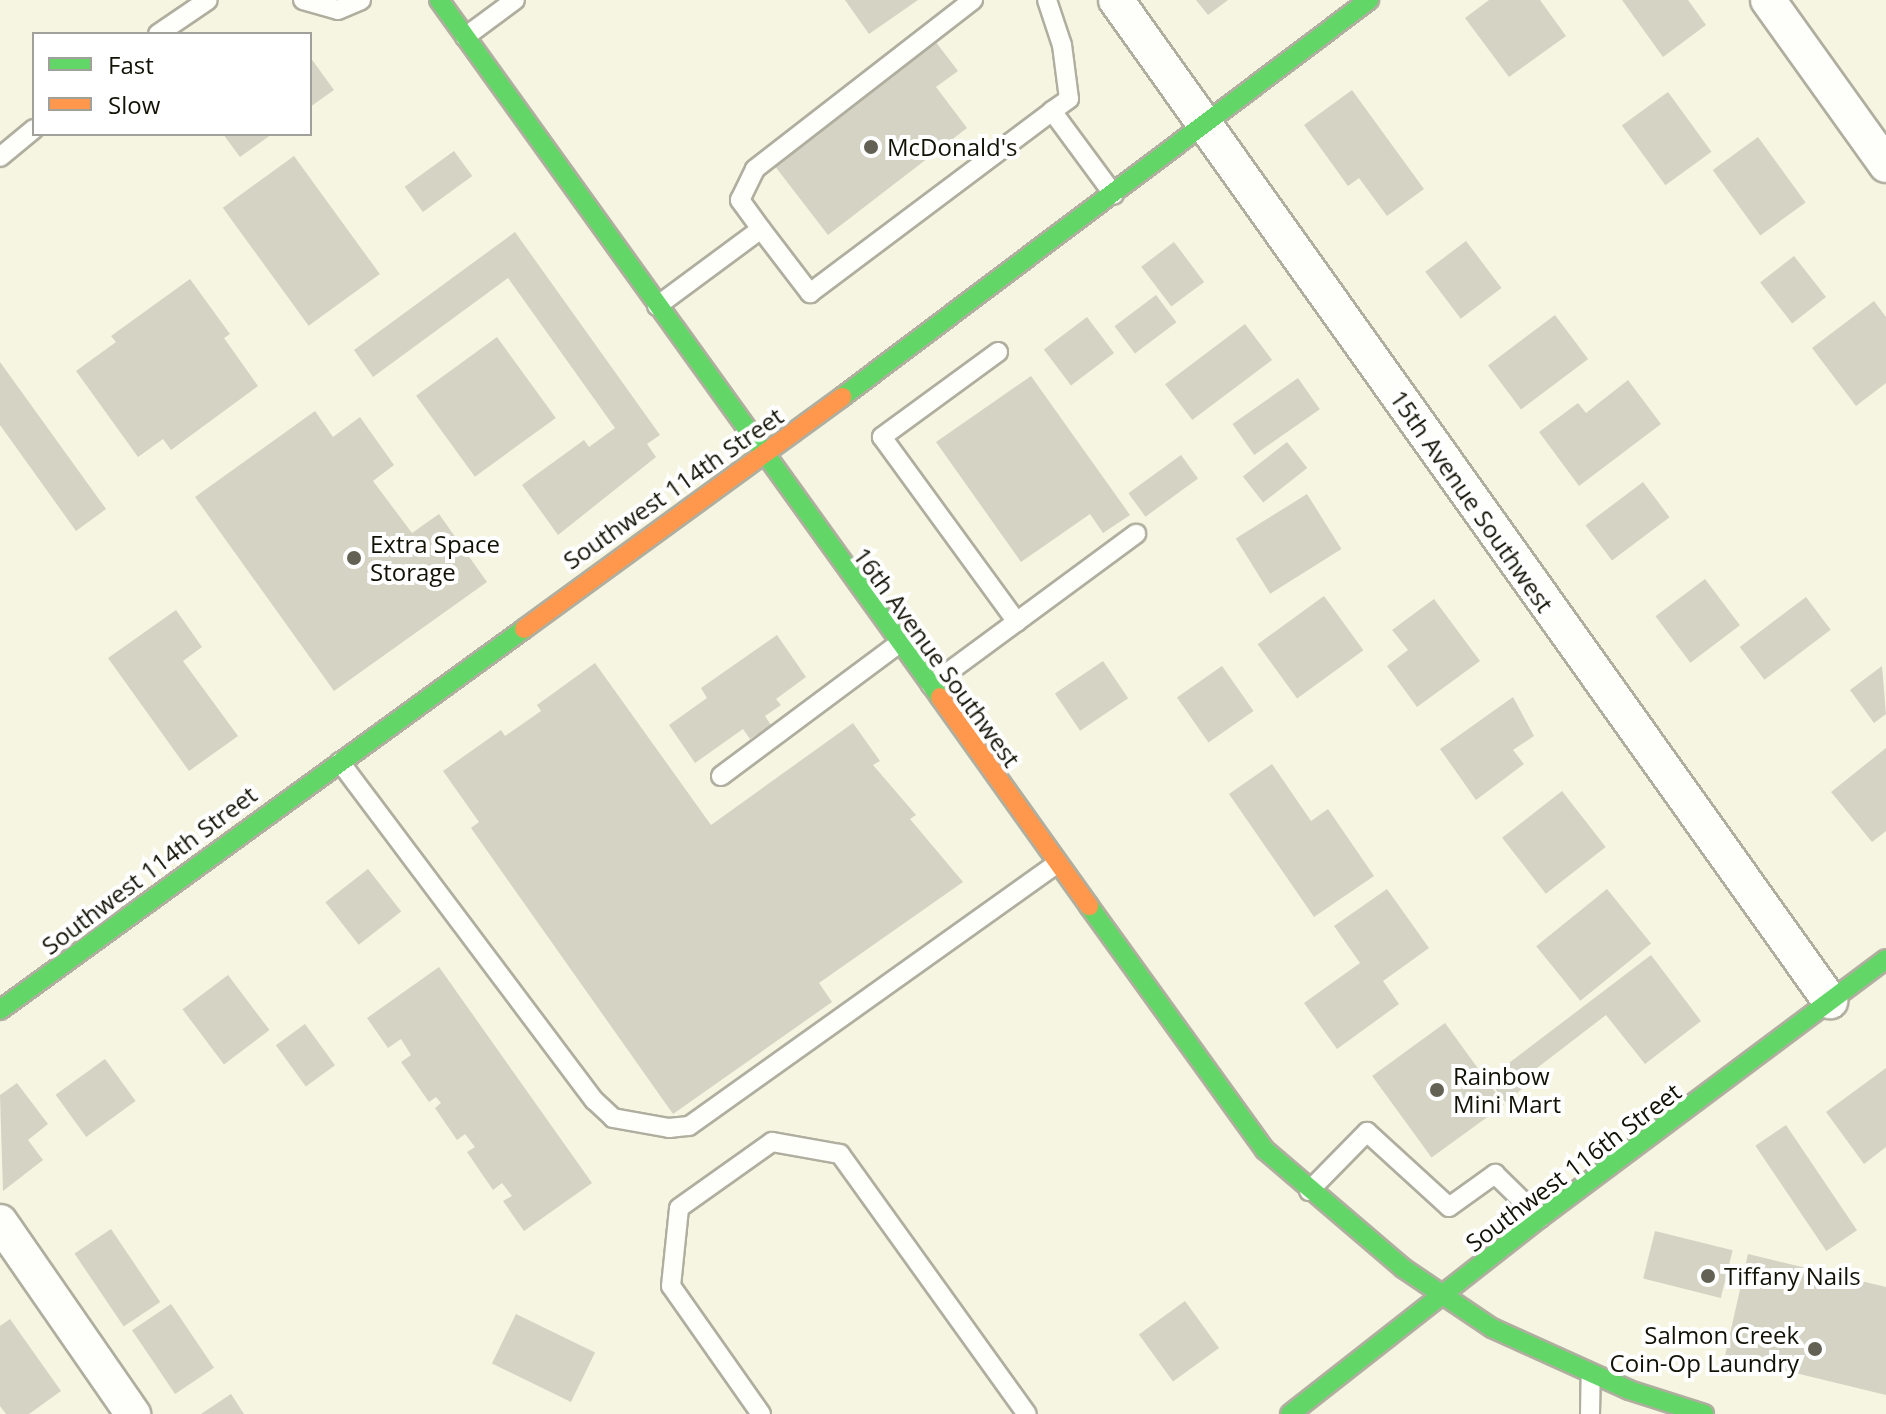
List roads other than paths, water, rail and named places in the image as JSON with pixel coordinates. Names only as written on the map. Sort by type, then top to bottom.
[{"type":"street","name":"16th Avenue Southwest","points":[[439,0],[1056,864],[1265,1150],[1309,1191],[1445,1296],[1498,1331],[1591,1375],[1704,1414]]},
{"type":"street","name":"15th Avenue Southwest","points":[[1116,0],[1830,1001]]},
{"type":"street","name":"Southwest 114th Street","points":[[0,1010],[1114,195],[1369,0]]},
{"type":"street","points":[[1768,0],[1886,165]]},
{"type":"street","name":"Southwest 116th Street","points":[[1290,1414],[1445,1296],[1540,1218],[1886,959]]},
{"type":"street","points":[[0,1222],[133,1414]]},
{"type":"lane","points":[[161,32],[208,0]]},
{"type":"lane","points":[[303,0],[338,10],[361,0]]},
{"type":"lane","points":[[465,37],[515,0]]},
{"type":"lane","points":[[973,0],[755,169],[740,200],[810,293],[1069,99],[1062,45],[1047,0]]},
{"type":"lane","points":[[1052,111],[1114,195]]},
{"type":"lane","points":[[0,157],[32,131]]},
{"type":"lane","points":[[657,306],[761,229]]},
{"type":"lane","points":[[998,352],[882,437],[1017,622]]},
{"type":"lane","points":[[929,687],[1136,534]]},
{"type":"lane","points":[[721,776],[898,644]]},
{"type":"lane","points":[[339,760],[594,1100],[613,1118],[669,1128],[689,1126],[1056,864]]},
{"type":"lane","points":[[1309,1191],[1367,1132],[1449,1207],[1495,1174],[1540,1218]]},
{"type":"lane","points":[[761,1414],[671,1286],[679,1208],[772,1142],[840,1154],[1027,1414]]},
{"type":"lane","points":[[1590,1414],[1591,1375]]},
{"type":"place","name":"McDonald's","points":[[871,147]]},
{"type":"place","name":"Extra Space Storage","points":[[354,558]]},
{"type":"place","name":"Rainbow Mini Mart","points":[[1437,1090]]},
{"type":"place","name":"Tiffany Nails","points":[[1708,1276]]},
{"type":"place","name":"Salmon Creek Coin-Op Laundry","points":[[1815,1349]]}]
